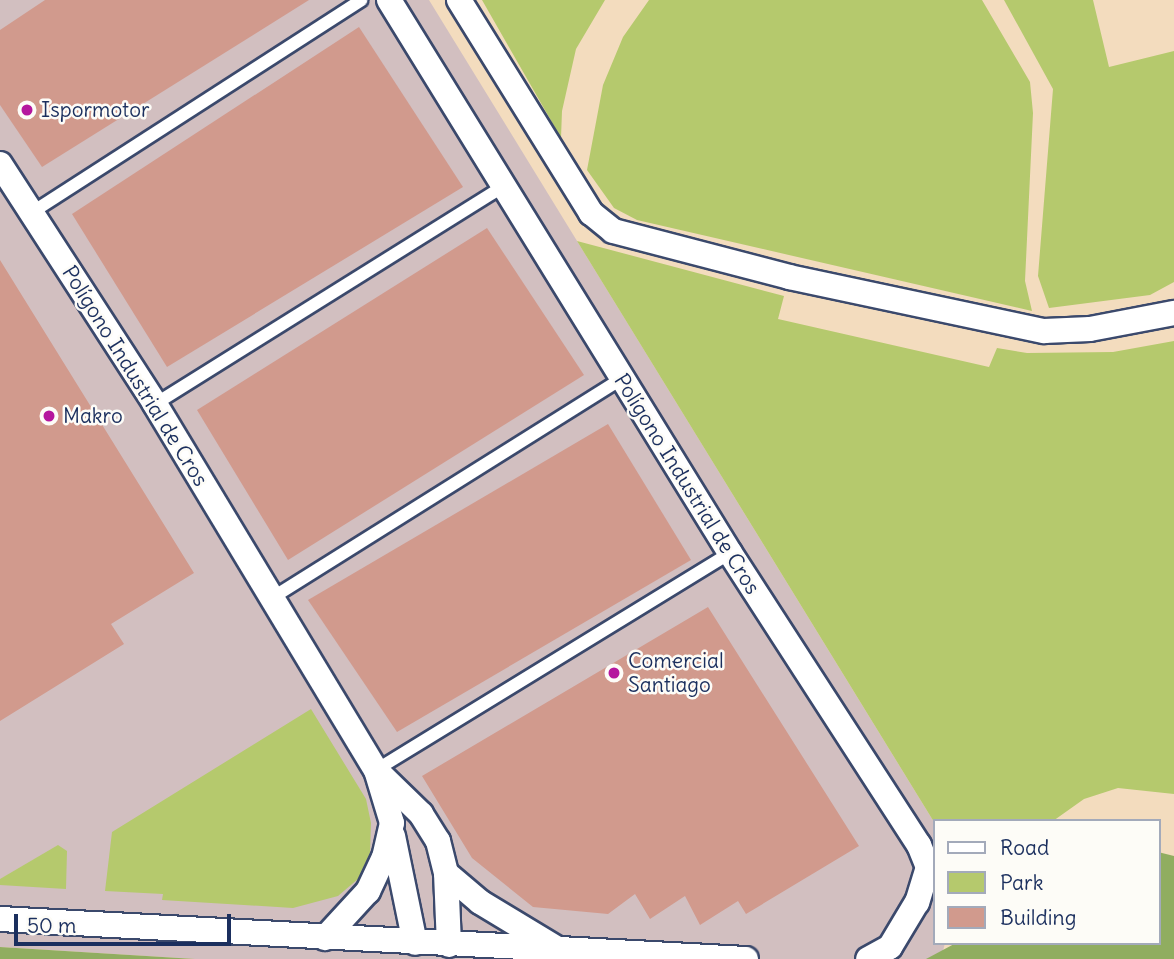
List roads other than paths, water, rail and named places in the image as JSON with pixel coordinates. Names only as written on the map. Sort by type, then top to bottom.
[{"type":"street","name":"Polígono Industrial de Cros","points":[[389,0],[501,188],[730,553],[897,807],[928,867],[901,931],[890,947],[867,959]]},
{"type":"street","points":[[459,0],[591,213],[613,231],[789,276],[1044,331],[1090,329],[1174,313]]},
{"type":"street","name":"Polígono Industrial de Cros","points":[[0,164],[155,404],[376,770],[421,814],[438,841],[446,873],[449,945]]},
{"type":"street","name":"Polígono Industrial de Cros","points":[[376,770],[392,825],[415,943]]},
{"type":"street","points":[[325,938],[368,891],[384,857],[392,825]]},
{"type":"street","points":[[446,873],[480,902],[559,950]]},
{"type":"street","points":[[0,919],[746,959]]},
{"type":"lane","points":[[31,213],[361,0]]},
{"type":"lane","points":[[155,404],[501,188]]},
{"type":"lane","points":[[272,598],[621,379]]},
{"type":"lane","points":[[376,770],[730,553]]},
{"type":"place","name":"Ispormotor","points":[[27,110]]},
{"type":"place","name":"Makro","points":[[49,416]]},
{"type":"place","name":"Comercial Santiago","points":[[614,673]]}]
